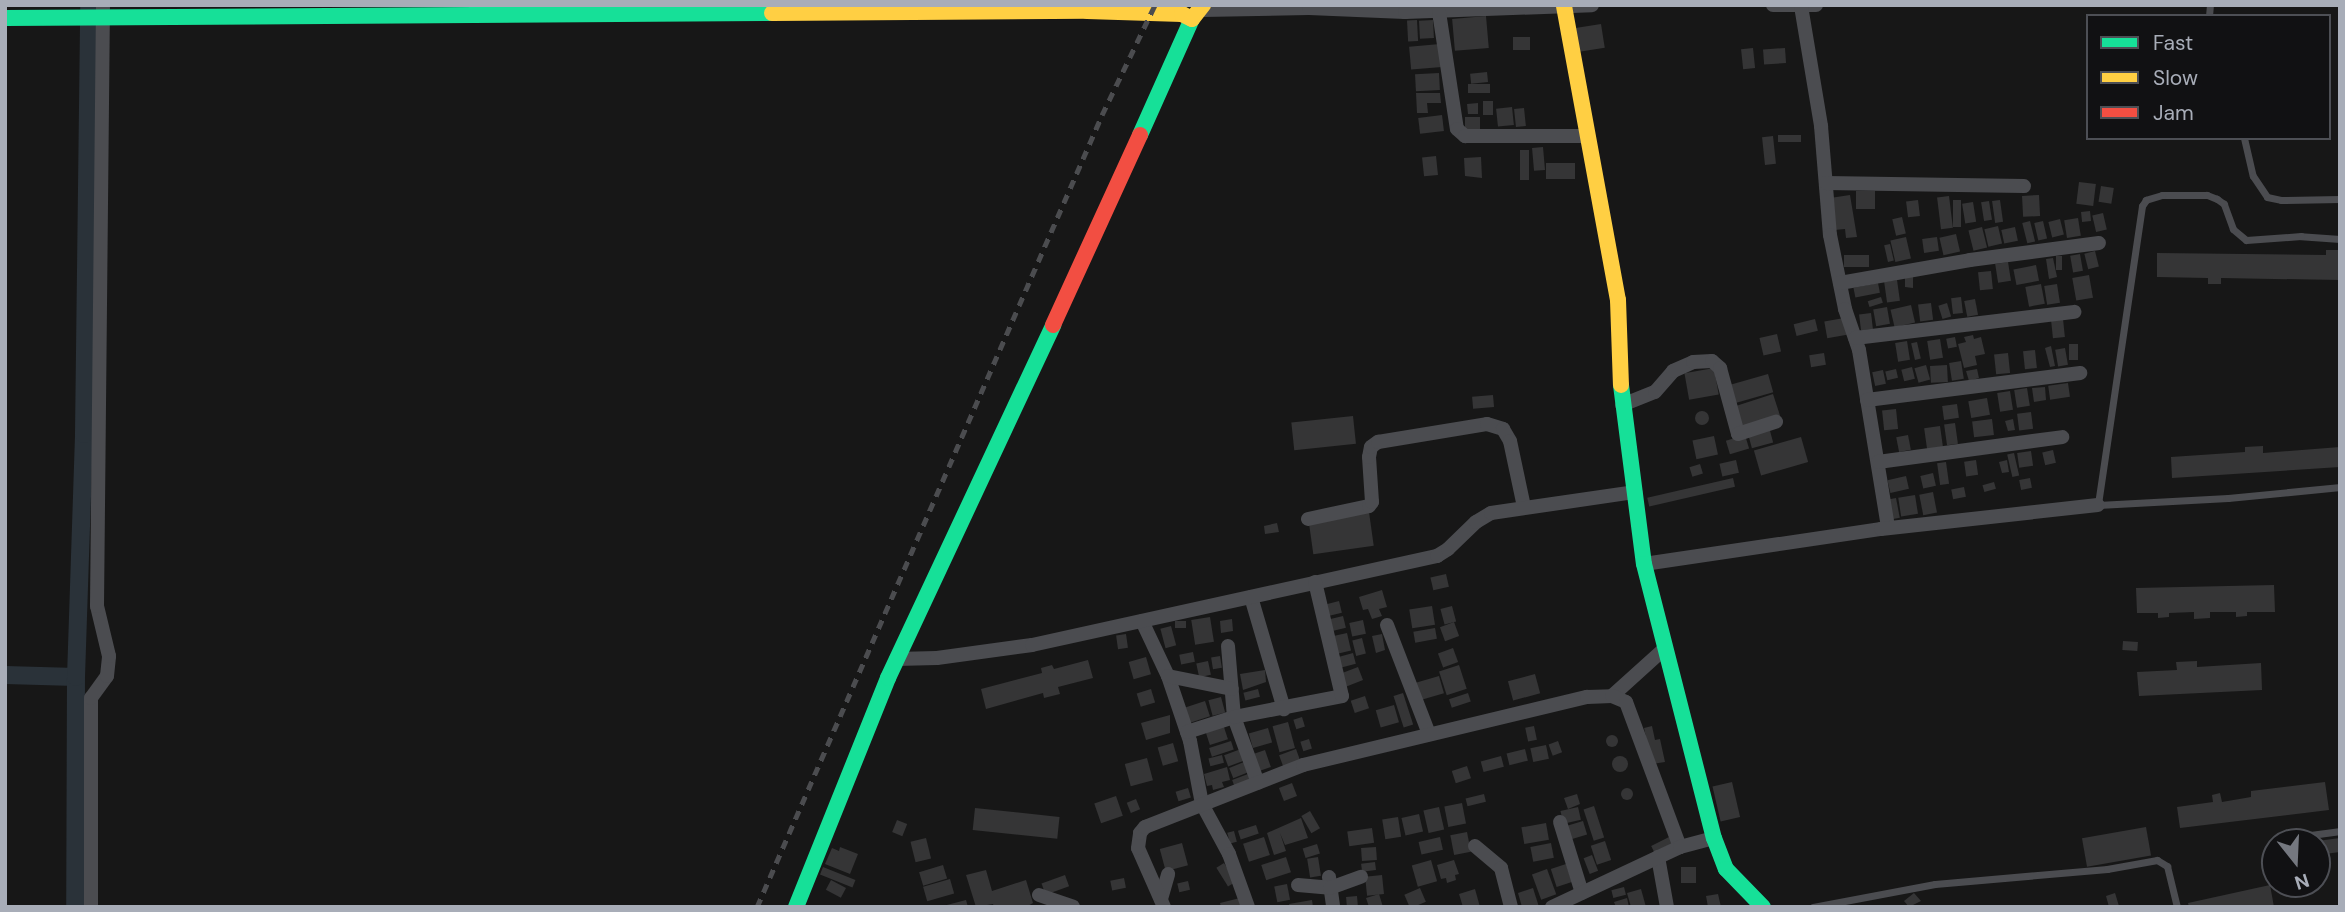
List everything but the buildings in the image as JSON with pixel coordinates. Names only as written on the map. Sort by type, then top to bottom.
[{"type":"street","points":[[5,18],[75,17],[102,11],[1132,8],[1182,14],[1309,7],[1439,12],[1592,5]]},
{"type":"street","points":[[1773,5],[1816,5]]},
{"type":"street","points":[[1564,6],[1618,300],[1622,405],[1644,564],[1714,838],[1726,869],[1763,907]]},
{"type":"street","points":[[1801,6],[1821,126],[1830,234],[1855,338],[1888,528]]},
{"type":"street","points":[[91,907],[91,698],[107,676],[109,656],[97,606],[102,11]]},
{"type":"street","points":[[796,907],[897,659],[1199,11]]},
{"type":"street","points":[[1439,12],[1457,129],[1465,136],[1587,136]]},
{"type":"street","points":[[1826,183],[2024,186]]},
{"type":"street","points":[[1840,284],[1944,264],[2099,243]]},
{"type":"street","points":[[1855,338],[2074,312]]},
{"type":"street","points":[[1622,405],[1655,392],[1673,371],[1693,362],[1712,361],[1720,368],[1738,434],[1776,422]]},
{"type":"street","points":[[1867,400],[2080,373]]},
{"type":"street","points":[[1308,519],[1369,506],[1372,502],[1369,457],[1371,447],[1378,442],[1487,424],[1503,429],[1510,441],[1524,507]]},
{"type":"street","points":[[1878,462],[2063,437]]},
{"type":"street","points":[[897,659],[937,658],[1032,646],[1437,556],[1448,550],[1476,522],[1491,513],[1635,492]]},
{"type":"street","points":[[1644,564],[1888,528],[2098,505]]},
{"type":"street","points":[[1187,732],[1234,717],[1342,696],[1315,582]]},
{"type":"street","points":[[1251,597],[1284,709]]},
{"type":"street","points":[[1142,621],[1168,676],[1187,732],[1202,804],[1229,854],[1248,907]]},
{"type":"street","points":[[1387,625],[1429,734]]},
{"type":"street","points":[[1228,646],[1234,717],[1258,783]]},
{"type":"street","points":[[1612,696],[1664,649]]},
{"type":"street","points":[[1168,676],[1232,689]]},
{"type":"street","points":[[1163,903],[1138,848],[1140,832],[1145,827],[1303,765],[1587,697],[1612,696],[1626,702],[1680,847]]},
{"type":"street","points":[[1560,822],[1582,893]]},
{"type":"street","points":[[1552,907],[1680,847],[1714,838]]},
{"type":"street","points":[[1475,846],[1502,868],[1511,907]]},
{"type":"street","points":[[1658,857],[1667,907]]},
{"type":"street","points":[[1163,903],[1168,874]]},
{"type":"street","points":[[1298,885],[1361,877]]},
{"type":"street","points":[[1329,883],[1333,907]]},
{"type":"street","points":[[1039,895],[1073,907]]},
{"type":"lane","points":[[2244,140],[2253,176],[2267,197],[2281,200],[2340,200]]},
{"type":"lane","points":[[2340,239],[2301,236],[2246,240],[2233,229],[2224,204],[2217,199],[2207,195],[2162,195],[2146,200],[2141,206],[2098,505],[2215,499],[2340,486]]},
{"type":"lane","points":[[1813,907],[1935,884],[2107,869],[2157,860],[2167,866],[2177,907]]},
{"type":"waterway","points":[[76,677],[84,434],[89,5]]},
{"type":"waterway","points":[[5,675],[76,677],[75,907]]},
{"type":"railway","points":[[757,907],[1102,115],[1155,5]]},
{"type":"traffic: fast","points":[[5,18],[772,13]]},
{"type":"traffic: fast","points":[[1140,135],[1192,19]]},
{"type":"traffic: fast","points":[[796,907],[888,678],[1053,325]]},
{"type":"traffic: fast","points":[[1621,385],[1644,564],[1714,838],[1726,869],[1763,907]]},
{"type":"traffic: slow","points":[[772,13],[1087,11],[1182,14],[1192,19],[1203,5]]},
{"type":"traffic: slow","points":[[1564,6],[1618,300],[1621,385]]},
{"type":"traffic: jam","points":[[1053,325],[1140,135]]}]
